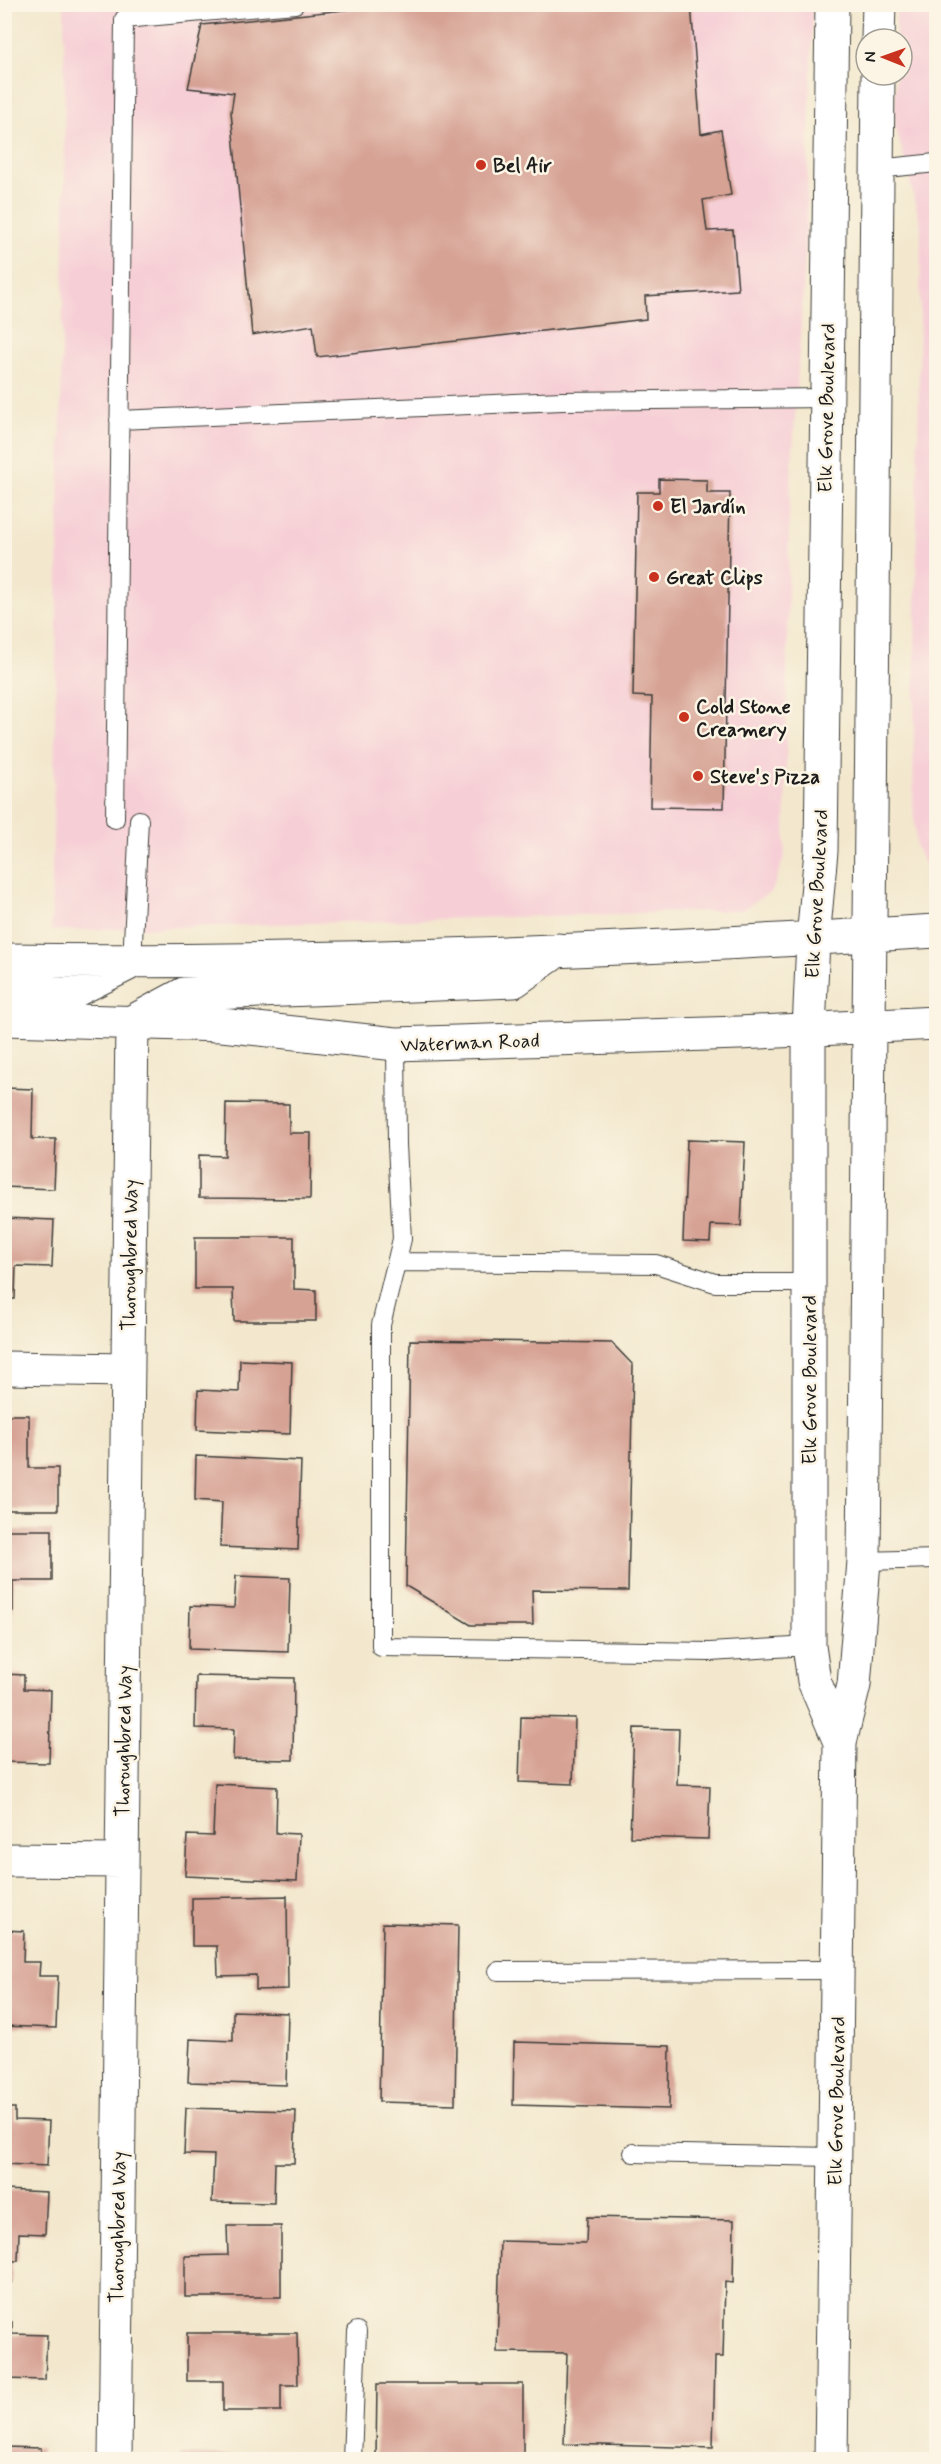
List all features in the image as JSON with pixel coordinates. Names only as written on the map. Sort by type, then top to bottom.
[{"type":"main road","name":"Elk Grove Boulevard","points":[[832,4],[821,851],[813,940],[809,1030],[809,1646],[814,1681],[840,1742]]},
{"type":"main road","points":[[878,27],[879,4]]},
{"type":"main road","name":"Elk Grove Boulevard","points":[[831,2460],[840,1742],[854,1685],[864,1561],[878,87]]},
{"type":"main road","points":[[4,960],[132,962],[410,957],[813,940],[936,931]]},
{"type":"main road","points":[[132,1022],[184,994],[514,981],[558,950]]},
{"type":"main road","points":[[4,992],[68,994],[132,962]]},
{"type":"main road","name":"Waterman Road","points":[[4,1019],[222,1025],[396,1044],[809,1030],[936,1023]]},
{"type":"main road","name":"Thoroughbred Way","points":[[115,2460],[132,1022]]},
{"type":"main road","points":[[4,1368],[128,1370]]},
{"type":"main road","points":[[4,1860],[121,1862]]},
{"type":"lane","points":[[115,819],[124,19],[295,4]]},
{"type":"lane","points":[[877,170],[936,163]]},
{"type":"lane","points":[[119,420],[562,401],[826,398]]},
{"type":"lane","points":[[132,962],[139,820]]},
{"type":"lane","points":[[396,1044],[397,1145],[402,1239],[381,1325],[381,1647],[710,1652],[809,1646]]},
{"type":"lane","points":[[396,1262],[656,1264],[716,1283],[809,1283]]},
{"type":"lane","points":[[864,1561],[936,1559]]},
{"type":"lane","points":[[498,1971],[837,1970]]},
{"type":"lane","points":[[633,2153],[835,2157]]},
{"type":"lane","points":[[352,2460],[357,2331]]},
{"type":"shaded area","points":[[64,5],[813,5],[805,259],[789,512],[785,855],[772,891],[742,910],[51,931],[65,195]]},
{"type":"shaded area","points":[[896,5],[936,5],[936,879],[930,876],[916,847],[913,803],[921,225],[895,124],[896,87],[914,87],[914,27],[896,27]]},
{"type":"building","name":"Bel Air","points":[[401,4],[691,4],[701,134],[721,130],[731,195],[703,200],[707,231],[733,230],[738,290],[645,296],[646,319],[317,357],[313,325],[252,335],[231,112],[234,93],[188,88],[202,25]]},
{"type":"building","points":[[659,479],[707,480],[707,493],[730,493],[724,808],[650,807],[652,697],[633,696],[637,492],[659,492]]},
{"type":"building","points":[[4,1088],[33,1089],[32,1139],[56,1139],[54,1189],[4,1187]]},
{"type":"building","points":[[226,1103],[289,1104],[289,1133],[311,1133],[310,1199],[199,1198],[199,1155],[225,1156]]},
{"type":"building","points":[[687,1140],[745,1142],[741,1226],[711,1225],[710,1242],[683,1241]]},
{"type":"building","points":[[4,1218],[54,1220],[52,1267],[16,1266],[15,1299],[4,1299]]},
{"type":"building","points":[[195,1237],[294,1237],[294,1289],[316,1290],[316,1321],[234,1321],[233,1289],[195,1289]]},
{"type":"building","points":[[410,1340],[612,1343],[633,1365],[628,1591],[532,1590],[533,1625],[471,1625],[406,1586]]},
{"type":"building","points":[[240,1360],[292,1362],[290,1434],[197,1430],[198,1390],[239,1392]]},
{"type":"building","points":[[4,1415],[29,1415],[29,1468],[58,1468],[58,1510],[4,1510]]},
{"type":"building","points":[[196,1456],[301,1461],[298,1550],[220,1547],[222,1502],[195,1500]]},
{"type":"building","points":[[4,1530],[52,1530],[52,1581],[13,1581],[13,1611],[4,1611]]},
{"type":"building","points":[[236,1576],[290,1578],[288,1652],[189,1649],[190,1606],[234,1608]]},
{"type":"building","points":[[4,1674],[24,1675],[24,1689],[51,1690],[49,1763],[4,1762]]},
{"type":"building","points":[[196,1676],[294,1678],[293,1760],[233,1759],[234,1729],[195,1728]]},
{"type":"building","points":[[521,1717],[575,1718],[573,1784],[519,1782]]},
{"type":"building","points":[[634,1728],[679,1729],[677,1785],[710,1786],[708,1839],[630,1837]]},
{"type":"building","points":[[215,1784],[277,1787],[276,1833],[299,1834],[297,1881],[185,1876],[187,1835],[213,1836]]},
{"type":"building","points":[[287,1896],[288,1989],[256,1990],[256,1975],[218,1976],[217,1946],[192,1946],[192,1898]]},
{"type":"building","points":[[383,1923],[458,1925],[455,2104],[379,2102]]},
{"type":"building","points":[[4,1930],[24,1931],[23,1962],[40,1962],[39,1976],[58,1976],[56,2028],[4,2026]]},
{"type":"building","points":[[233,2011],[288,2013],[286,2085],[188,2082],[190,2039],[233,2041]]},
{"type":"building","points":[[514,2042],[670,2046],[669,2109],[513,2105]]},
{"type":"building","points":[[4,2089],[8,2089],[7,2108],[15,2108],[15,2120],[49,2121],[47,2166],[4,2164]]},
{"type":"building","points":[[186,2108],[296,2111],[294,2163],[275,2163],[274,2203],[212,2202],[214,2155],[184,2154]]},
{"type":"building","points":[[4,2190],[47,2192],[45,2234],[19,2233],[18,2261],[12,2261],[11,2283],[4,2283]]},
{"type":"building","points":[[587,2217],[734,2220],[733,2283],[725,2282],[723,2357],[715,2357],[713,2448],[564,2444],[567,2353],[497,2352],[500,2241],[586,2243]]},
{"type":"building","points":[[227,2226],[281,2226],[281,2297],[185,2297],[185,2256],[228,2255]]},
{"type":"building","points":[[4,2316],[7,2322],[12,2322],[12,2334],[47,2335],[45,2380],[4,2379]]},
{"type":"building","points":[[187,2333],[297,2333],[298,2385],[281,2385],[281,2411],[223,2411],[223,2381],[187,2381]]},
{"type":"building","points":[[377,2384],[523,2384],[523,2458],[376,2458]]},
{"type":"building","points":[[4,2447],[41,2448],[41,2460],[4,2460]]},
{"type":"building","points":[[181,2455],[287,2457],[287,2460],[180,2460]]},
{"type":"place","name":"Bel Air","points":[[481,165]]},
{"type":"place","name":"El Jardín","points":[[658,506]]},
{"type":"place","name":"Great Clips","points":[[654,577]]},
{"type":"place","name":"Cold Stone Creamery","points":[[684,717]]},
{"type":"place","name":"Steve's Pizza","points":[[698,776]]}]
